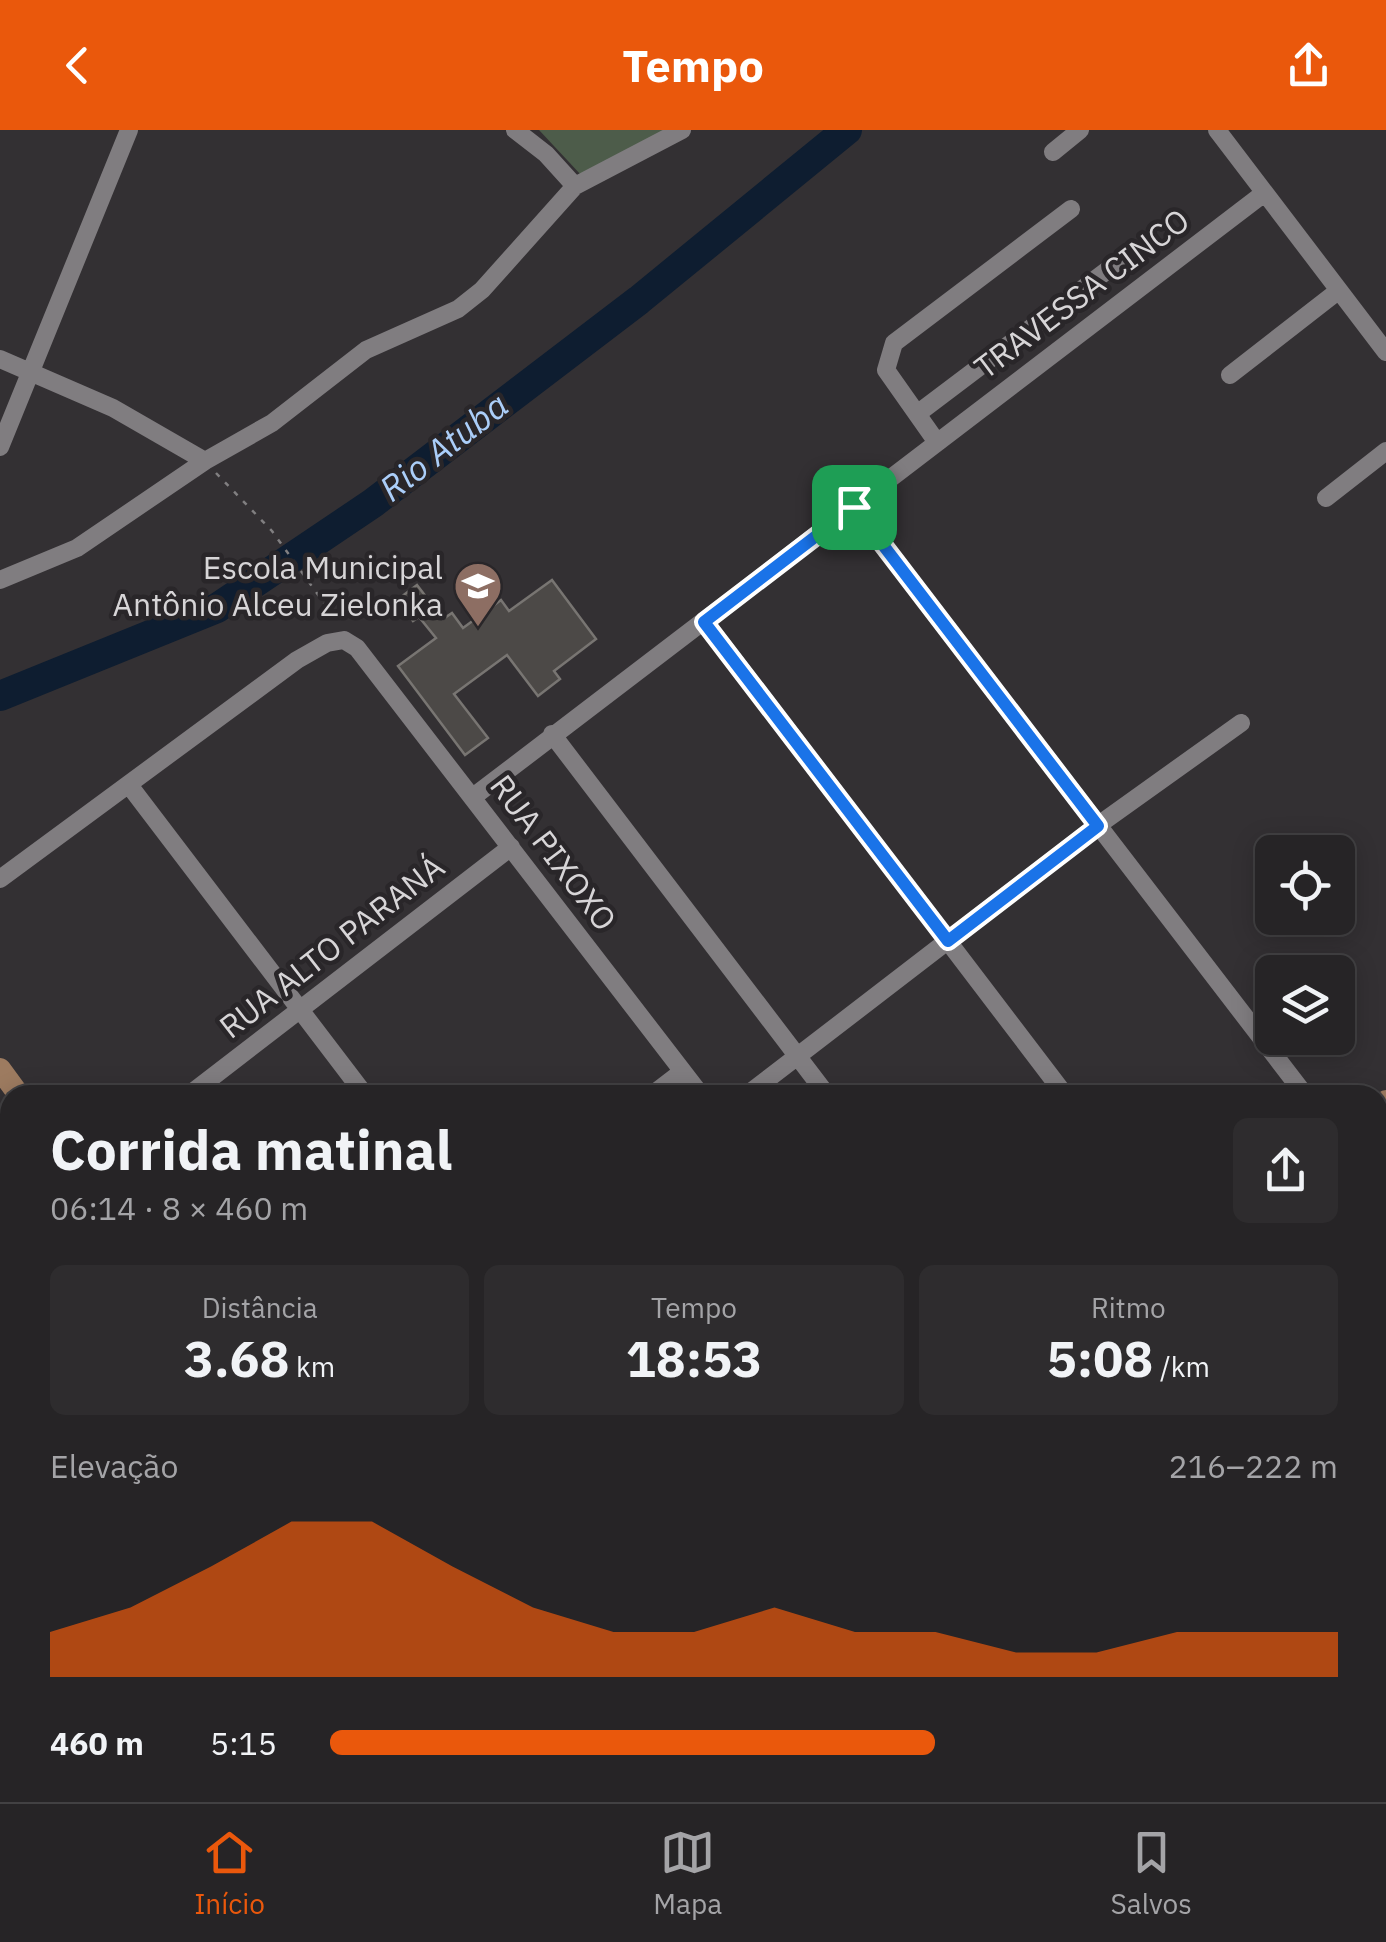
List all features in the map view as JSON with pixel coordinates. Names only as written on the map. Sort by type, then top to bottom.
[{"type":"street","points":[[0,447],[129,130]]},
{"type":"street","points":[[515,130],[546,154],[575,186]]},
{"type":"street","points":[[0,580],[77,548],[205,461],[262,429],[366,350],[471,300],[575,186],[682,130]]},
{"type":"street","points":[[1053,152],[1080,130]]},
{"type":"street","points":[[1217,130],[1386,352]]},
{"type":"street","name":"TRAVESSA CINCO","points":[[473,798],[1264,194]]},
{"type":"street","points":[[936,441],[886,370],[894,343],[1071,210]]},
{"type":"street","points":[[917,414],[1118,263]]},
{"type":"street","points":[[1230,375],[1338,290]]},
{"type":"street","points":[[0,359],[127,415],[205,461]]},
{"type":"street","points":[[1326,498],[1386,451]]},
{"type":"street","points":[[854,507],[1297,1085]]},
{"type":"street","points":[[704,622],[1057,1085]]},
{"type":"street","name":"RUA PIXOXO","points":[[129,785],[297,660],[344,640],[357,648],[693,1085]]},
{"type":"street","points":[[759,1085],[1098,826],[1241,723]]},
{"type":"street","points":[[552,734],[819,1085]]},
{"type":"street","points":[[0,880],[129,785],[357,1085]]},
{"type":"street","name":"RUA ALTO PARANÁ","points":[[202,1085],[511,847]]},
{"type":"street","points":[[665,1085],[682,1072]]},
{"type":"path","points":[[205,461],[272,531],[328,608]]},
{"type":"green space","points":[[539,130],[669,130],[582,176]]},
{"type":"building","points":[[552,580],[596,639],[554,671],[560,679],[538,696],[507,655],[454,694],[488,738],[465,755],[398,666],[436,638],[419,617],[413,621],[397,600],[417,585],[443,619],[452,613],[463,628],[501,600],[509,611]]},
{"type":"waterway","name":"Rio Atuba","points":[[0,696],[217,608],[373,503],[639,300],[847,130]]},
{"type":"place","name":"Escola Municipal Antônio Alceu Zielonka","points":[[478,628]]},
{"type":"route","points":[[854,507],[1098,826],[948,941],[704,622],[854,507]]}]
